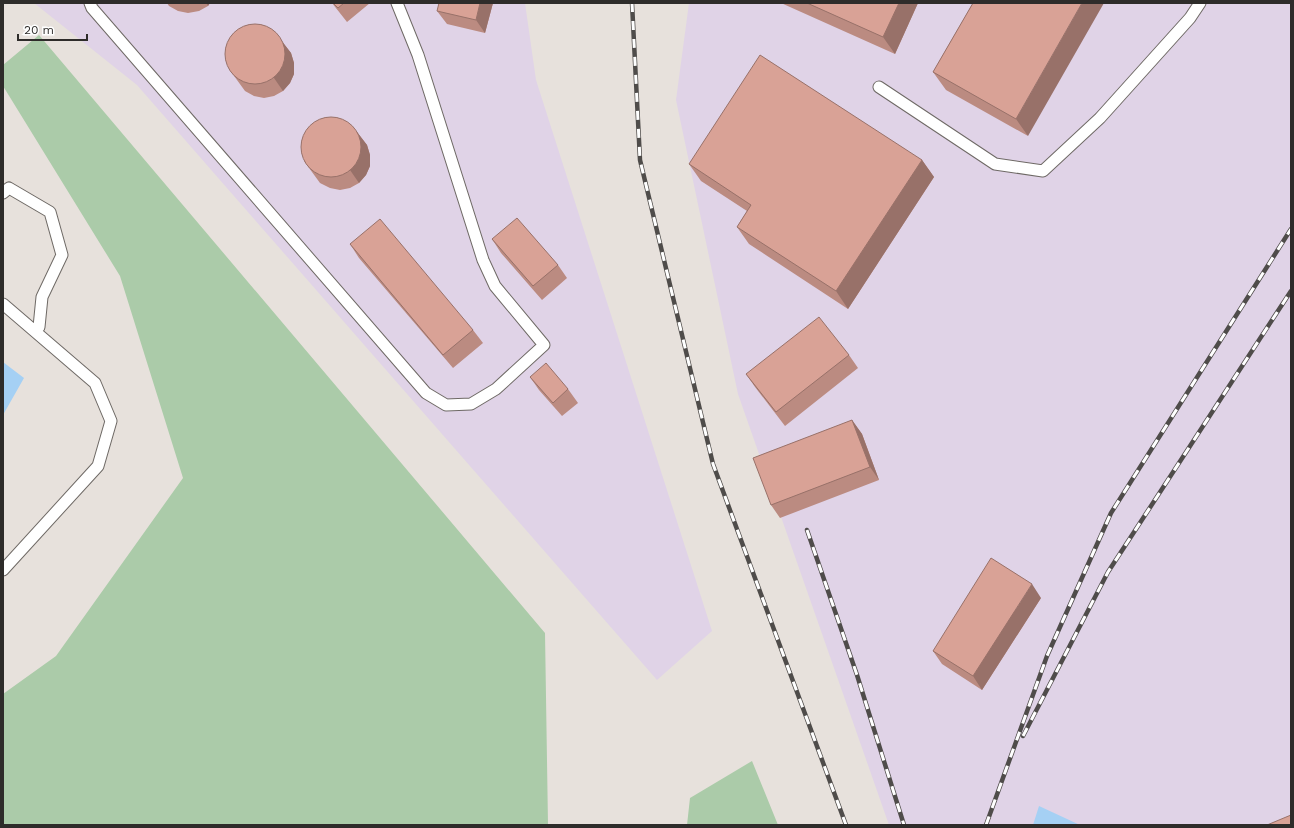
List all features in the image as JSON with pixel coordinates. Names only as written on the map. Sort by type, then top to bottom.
[{"type":"lane","points":[[90,3],[92,8],[147,72],[426,393],[446,404],[471,404],[496,389],[544,345],[495,286],[483,260],[418,55],[397,3]]},
{"type":"lane","points":[[879,87],[995,164],[1043,171],[1100,118],[1190,18],[1200,3]]},
{"type":"lane","points":[[3,193],[9,188],[50,212],[62,255],[42,297],[40,327]]},
{"type":"lane","points":[[3,304],[95,383],[111,421],[98,466],[3,570]]},
{"type":"shaded area","points":[[34,3],[525,3],[536,80],[712,631],[657,680],[137,85]]},
{"type":"shaded area","points":[[689,3],[1291,3],[1291,825],[889,825],[738,394],[676,100]]},
{"type":"green space","points":[[39,35],[545,633],[548,825],[3,825],[3,694],[56,656],[183,478],[120,276],[3,86],[3,65]]},
{"type":"green space","points":[[752,761],[778,825],[687,825],[690,798]]},
{"type":"water","points":[[3,362],[24,378],[3,415]]},
{"type":"water","points":[[1039,806],[1080,825],[1033,825]]},
{"type":"building","points":[[333,3],[344,3],[338,8]]},
{"type":"building","points":[[439,3],[480,3],[476,20],[437,11]]},
{"type":"building","points":[[807,3],[899,3],[883,37]]},
{"type":"building","points":[[973,3],[1082,3],[1016,119],[933,72]]},
{"type":"building","points":[[255,24],[272,29],[280,37],[285,54],[280,71],[272,79],[255,84],[238,79],[230,71],[225,54],[230,37],[238,29]]},
{"type":"building","points":[[760,55],[922,160],[836,291],[737,227],[751,205],[689,164]]},
{"type":"building","points":[[331,117],[348,122],[356,130],[361,147],[356,164],[348,172],[331,177],[314,172],[306,164],[301,147],[306,130],[314,122]]},
{"type":"building","points":[[517,218],[558,265],[533,286],[492,239]]},
{"type":"building","points":[[380,219],[473,330],[443,355],[350,244]]},
{"type":"building","points":[[819,317],[849,355],[776,412],[746,374]]},
{"type":"building","points":[[546,363],[568,389],[553,403],[530,377]]},
{"type":"building","points":[[852,420],[870,467],[771,505],[753,458]]},
{"type":"building","points":[[991,558],[1032,584],[973,676],[933,651]]},
{"type":"building","points":[[1291,815],[1291,825],[1267,825]]},
{"type":"railway","points":[[632,3],[640,160],[713,464],[846,825]]},
{"type":"railway","points":[[986,825],[1047,656],[1111,513],[1291,229]]},
{"type":"railway","points":[[1023,736],[1108,572],[1291,291]]},
{"type":"railway","points":[[807,530],[857,675],[904,825]]}]
